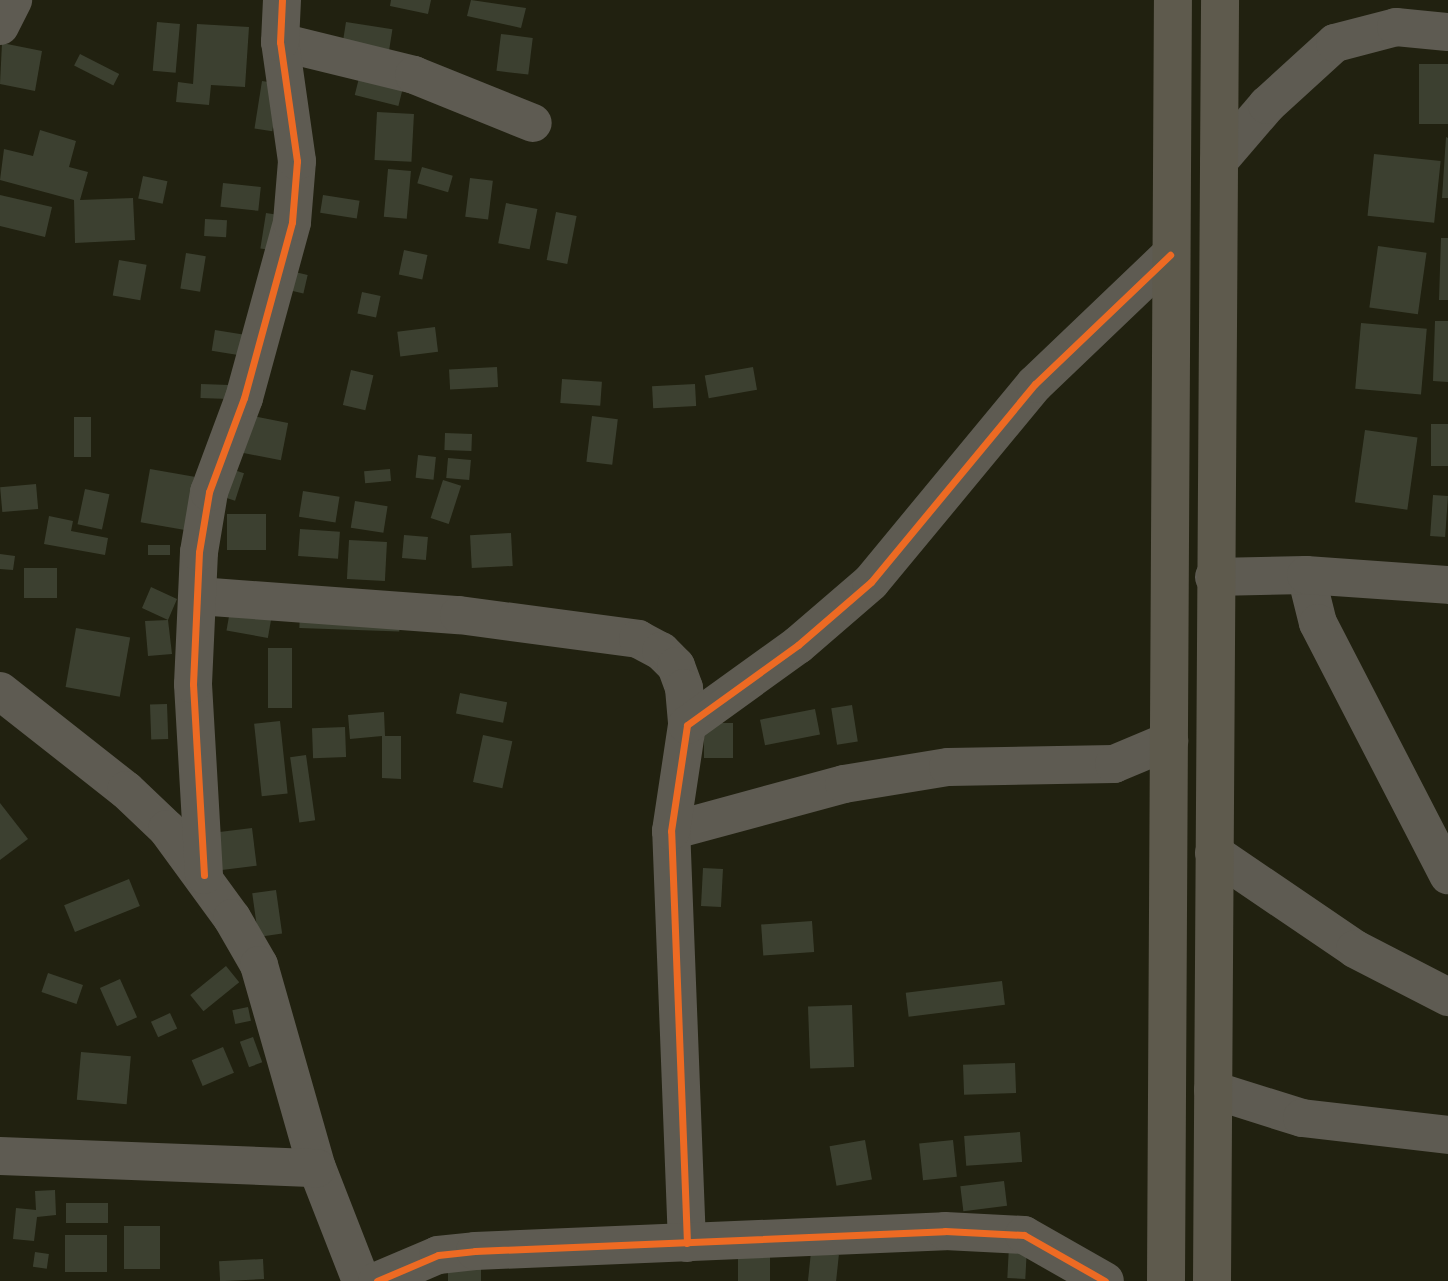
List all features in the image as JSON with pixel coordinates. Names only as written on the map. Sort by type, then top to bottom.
[{"type":"main road","points":[[1166,1281],[1173,0]]},
{"type":"main road","points":[[1212,1281],[1214,577],[1220,0]]},
{"type":"street","points":[[0,26],[13,0]]},
{"type":"street","points":[[204,875],[193,684],[198,596],[209,492],[244,398],[292,222],[297,161],[280,41],[282,0]]},
{"type":"street","points":[[1219,161],[1267,105],[1335,43],[1396,27],[1448,32]]},
{"type":"street","points":[[280,41],[414,75],[533,123]]},
{"type":"street","points":[[687,725],[798,645],[871,582],[1035,384],[1170,255]]},
{"type":"street","points":[[1306,575],[1318,623],[1448,875]]},
{"type":"street","points":[[1214,577],[1306,575],[1448,585]]},
{"type":"street","points":[[198,596],[459,615],[638,639],[661,651],[676,666],[684,688],[687,725],[671,831],[687,1243]]},
{"type":"street","points":[[0,691],[126,790],[204,875],[259,965],[317,1168],[361,1281]]},
{"type":"street","points":[[671,831],[844,784],[948,767],[1114,764],[1169,741]]},
{"type":"street","points":[[1214,853],[1355,949],[1448,997]]},
{"type":"street","points":[[1213,1090],[1302,1118],[1448,1135]]},
{"type":"street","points":[[0,1156],[317,1168]]},
{"type":"street","points":[[377,1281],[438,1255],[993,1231],[1024,1235],[1105,1281]]},
{"type":"building","points":[[391,0],[431,0],[428,14],[390,6]]},
{"type":"building","points":[[471,0],[526,8],[521,28],[467,16]]},
{"type":"building","points":[[157,22],[180,24],[176,73],[153,71]]},
{"type":"building","points":[[346,22],[392,29],[389,52],[342,45]]},
{"type":"building","points":[[197,24],[249,27],[245,87],[211,85],[209,105],[176,102],[178,82],[193,84]]},
{"type":"building","points":[[501,34],[533,38],[528,75],[496,71]]},
{"type":"building","points":[[2,43],[42,51],[35,91],[0,84]]},
{"type":"building","points":[[80,54],[119,74],[113,86],[74,66]]},
{"type":"building","points":[[1419,64],[1448,64],[1448,124],[1419,124]]},
{"type":"building","points":[[362,66],[406,77],[398,106],[355,95]]},
{"type":"building","points":[[262,81],[280,84],[272,131],[254,128]]},
{"type":"building","points":[[377,112],[414,114],[411,162],[374,160]]},
{"type":"building","points":[[40,130],[76,141],[69,167],[88,172],[80,200],[133,198],[135,240],[75,243],[74,200],[0,180],[4,149],[33,156]]},
{"type":"building","points":[[1446,137],[1448,198],[1442,198]]},
{"type":"building","points":[[1374,154],[1441,161],[1434,223],[1368,216]]},
{"type":"building","points":[[422,167],[453,176],[448,192],[417,183]]},
{"type":"building","points":[[388,169],[411,171],[407,219],[384,217]]},
{"type":"building","points":[[143,176],[167,181],[163,204],[138,198]]},
{"type":"building","points":[[470,178],[493,181],[488,220],[465,217]]},
{"type":"building","points":[[223,183],[261,187],[258,211],[220,207]]},
{"type":"building","points":[[0,195],[52,207],[45,237],[0,226]]},
{"type":"building","points":[[323,195],[360,201],[357,219],[320,213]]},
{"type":"building","points":[[506,203],[537,209],[530,249],[498,243]]},
{"type":"building","points":[[556,212],[577,216],[567,264],[547,260]]},
{"type":"building","points":[[266,213],[284,216],[278,251],[260,249]]},
{"type":"building","points":[[205,219],[227,220],[226,237],[204,236]]},
{"type":"building","points":[[1441,238],[1448,238],[1448,300],[1439,300]]},
{"type":"building","points":[[1378,246],[1427,253],[1418,314],[1369,307]]},
{"type":"building","points":[[404,250],[427,255],[422,279],[399,274]]},
{"type":"building","points":[[186,253],[206,256],[200,292],[180,289]]},
{"type":"building","points":[[119,260],[147,265],[140,300],[113,295]]},
{"type":"building","points":[[295,272],[308,275],[303,293],[291,291]]},
{"type":"building","points":[[362,292],[381,296],[376,317],[357,314]]},
{"type":"building","points":[[1435,321],[1448,321],[1448,382],[1433,381]]},
{"type":"building","points":[[1361,323],[1427,329],[1421,395],[1355,389]]},
{"type":"building","points":[[435,327],[438,352],[400,356],[397,332]]},
{"type":"building","points":[[215,330],[248,335],[244,356],[212,351]]},
{"type":"building","points":[[497,367],[498,387],[450,389],[449,370]]},
{"type":"building","points":[[753,367],[757,390],[709,398],[705,376]]},
{"type":"building","points":[[351,370],[373,375],[365,410],[343,405]]},
{"type":"building","points":[[562,379],[602,382],[600,406],[560,403]]},
{"type":"building","points":[[201,384],[236,385],[235,399],[201,398]]},
{"type":"building","points":[[695,384],[696,406],[653,408],[652,386]]},
{"type":"building","points":[[242,414],[288,423],[281,460],[235,451]]},
{"type":"building","points":[[592,416],[618,419],[612,465],[586,462]]},
{"type":"building","points":[[74,417],[91,417],[91,457],[74,457]]},
{"type":"building","points":[[1431,424],[1448,424],[1448,466],[1431,466]]},
{"type":"building","points":[[1365,430],[1417,437],[1407,510],[1355,502]]},
{"type":"building","points":[[445,433],[472,434],[471,451],[444,450]]},
{"type":"building","points":[[418,455],[436,457],[433,480],[416,478]]},
{"type":"building","points":[[448,458],[471,460],[469,480],[446,478]]},
{"type":"building","points":[[225,467],[244,473],[235,501],[216,495]]},
{"type":"building","points":[[150,469],[194,477],[185,530],[141,522]]},
{"type":"building","points":[[390,469],[391,481],[365,483],[364,471]]},
{"type":"building","points":[[443,480],[461,486],[449,524],[431,518]]},
{"type":"building","points":[[36,484],[38,509],[2,512],[0,487]]},
{"type":"building","points":[[85,489],[109,494],[102,529],[78,524]]},
{"type":"building","points":[[303,491],[340,497],[335,522],[299,517]]},
{"type":"building","points":[[1433,495],[1448,496],[1445,537],[1430,536]]},
{"type":"building","points":[[355,501],[388,506],[383,533],[351,528]]},
{"type":"building","points":[[227,514],[266,514],[266,550],[227,550]]},
{"type":"building","points":[[49,516],[73,521],[71,531],[108,538],[105,555],[44,544]]},
{"type":"building","points":[[300,529],[340,532],[338,559],[298,556]]},
{"type":"building","points":[[511,533],[513,566],[472,568],[470,535]]},
{"type":"building","points":[[404,535],[428,537],[426,560],[402,558]]},
{"type":"building","points":[[349,540],[387,542],[385,581],[347,579]]},
{"type":"building","points":[[148,545],[170,545],[170,555],[148,555]]},
{"type":"building","points":[[0,554],[15,556],[13,570],[0,569]]},
{"type":"building","points":[[24,568],[57,568],[57,598],[24,598]]},
{"type":"building","points":[[151,587],[177,599],[168,620],[142,608]]},
{"type":"building","points":[[231,605],[272,612],[268,638],[226,631]]},
{"type":"building","points":[[300,610],[400,613],[399,631],[299,628]]},
{"type":"building","points":[[168,620],[172,654],[148,656],[145,621]]},
{"type":"building","points":[[76,628],[130,638],[120,697],[66,687]]},
{"type":"building","points":[[268,648],[292,648],[292,708],[268,708]]},
{"type":"building","points":[[460,693],[507,702],[503,723],[456,714]]},
{"type":"building","points":[[167,704],[168,739],[151,740],[150,705]]},
{"type":"building","points":[[852,705],[858,742],[837,745],[831,708]]},
{"type":"building","points":[[815,709],[820,735],[765,745],[760,720]]},
{"type":"building","points":[[384,712],[385,736],[401,736],[401,779],[382,778],[382,736],[350,739],[348,715]]},
{"type":"building","points":[[280,721],[288,794],[262,796],[254,724]]},
{"type":"building","points":[[704,723],[733,723],[733,758],[704,758]]},
{"type":"building","points":[[345,727],[346,757],[313,758],[312,728]]},
{"type":"building","points":[[483,735],[512,741],[502,788],[473,782]]},
{"type":"building","points":[[306,755],[315,820],[299,823],[290,757]]},
{"type":"building","points":[[0,803],[28,839],[0,860]]},
{"type":"building","points":[[252,828],[257,866],[214,871],[209,833]]},
{"type":"building","points":[[703,868],[723,869],[721,907],[701,906]]},
{"type":"building","points":[[129,879],[140,906],[75,932],[64,905]]},
{"type":"building","points":[[276,890],[282,934],[258,937],[252,893]]},
{"type":"building","points":[[812,921],[814,952],[763,955],[761,925]]},
{"type":"building","points":[[226,966],[239,982],[203,1011],[190,995]]},
{"type":"building","points":[[48,973],[83,985],[76,1004],[41,992]]},
{"type":"building","points":[[120,979],[137,1017],[117,1026],[100,988]]},
{"type":"building","points":[[1002,981],[1005,1005],[909,1017],[906,993]]},
{"type":"building","points":[[852,1005],[854,1067],[810,1068],[808,1007]]},
{"type":"building","points":[[248,1007],[251,1021],[235,1024],[232,1010]]},
{"type":"building","points":[[170,1013],[177,1028],[158,1037],[151,1022]]},
{"type":"building","points":[[253,1037],[262,1062],[249,1067],[240,1042]]},
{"type":"building","points":[[223,1047],[234,1073],[203,1086],[192,1060]]},
{"type":"building","points":[[81,1052],[131,1056],[127,1104],[77,1100]]},
{"type":"building","points":[[1015,1063],[1016,1093],[964,1095],[963,1065]]},
{"type":"building","points":[[1020,1132],[1022,1162],[966,1166],[964,1136]]},
{"type":"building","points":[[865,1140],[872,1179],[836,1186],[830,1146]]},
{"type":"building","points":[[953,1140],[957,1177],[923,1180],[919,1144]]},
{"type":"building","points":[[1004,1181],[1007,1206],[963,1211],[960,1186]]},
{"type":"building","points":[[55,1190],[56,1215],[37,1217],[34,1241],[13,1239],[16,1208],[36,1210],[35,1191]]},
{"type":"building","points":[[66,1203],[108,1203],[108,1223],[66,1223]]},
{"type":"building","points":[[124,1226],[160,1226],[160,1269],[124,1269]]},
{"type":"building","points":[[65,1235],[107,1235],[107,1272],[65,1272]]},
{"type":"building","points":[[1009,1246],[1027,1247],[1025,1279],[1007,1278]]},
{"type":"building","points":[[35,1252],[49,1254],[47,1269],[33,1267]]},
{"type":"building","points":[[811,1252],[839,1255],[836,1281],[808,1281]]},
{"type":"building","points":[[738,1257],[770,1257],[770,1281],[738,1281]]},
{"type":"building","points":[[263,1259],[264,1279],[220,1281],[219,1261]]},
{"type":"building","points":[[448,1267],[481,1267],[481,1281],[448,1281]]},
{"type":"cycle path","points":[[204,875],[193,684],[199,552],[209,492],[244,398],[292,222],[297,161],[280,42],[282,0]]},
{"type":"cycle path","points":[[687,1243],[671,831],[687,725],[798,645],[871,582],[1035,384],[1170,255]]},
{"type":"cycle path","points":[[377,1281],[438,1255],[475,1251],[945,1231],[1024,1235],[1105,1281]]}]
